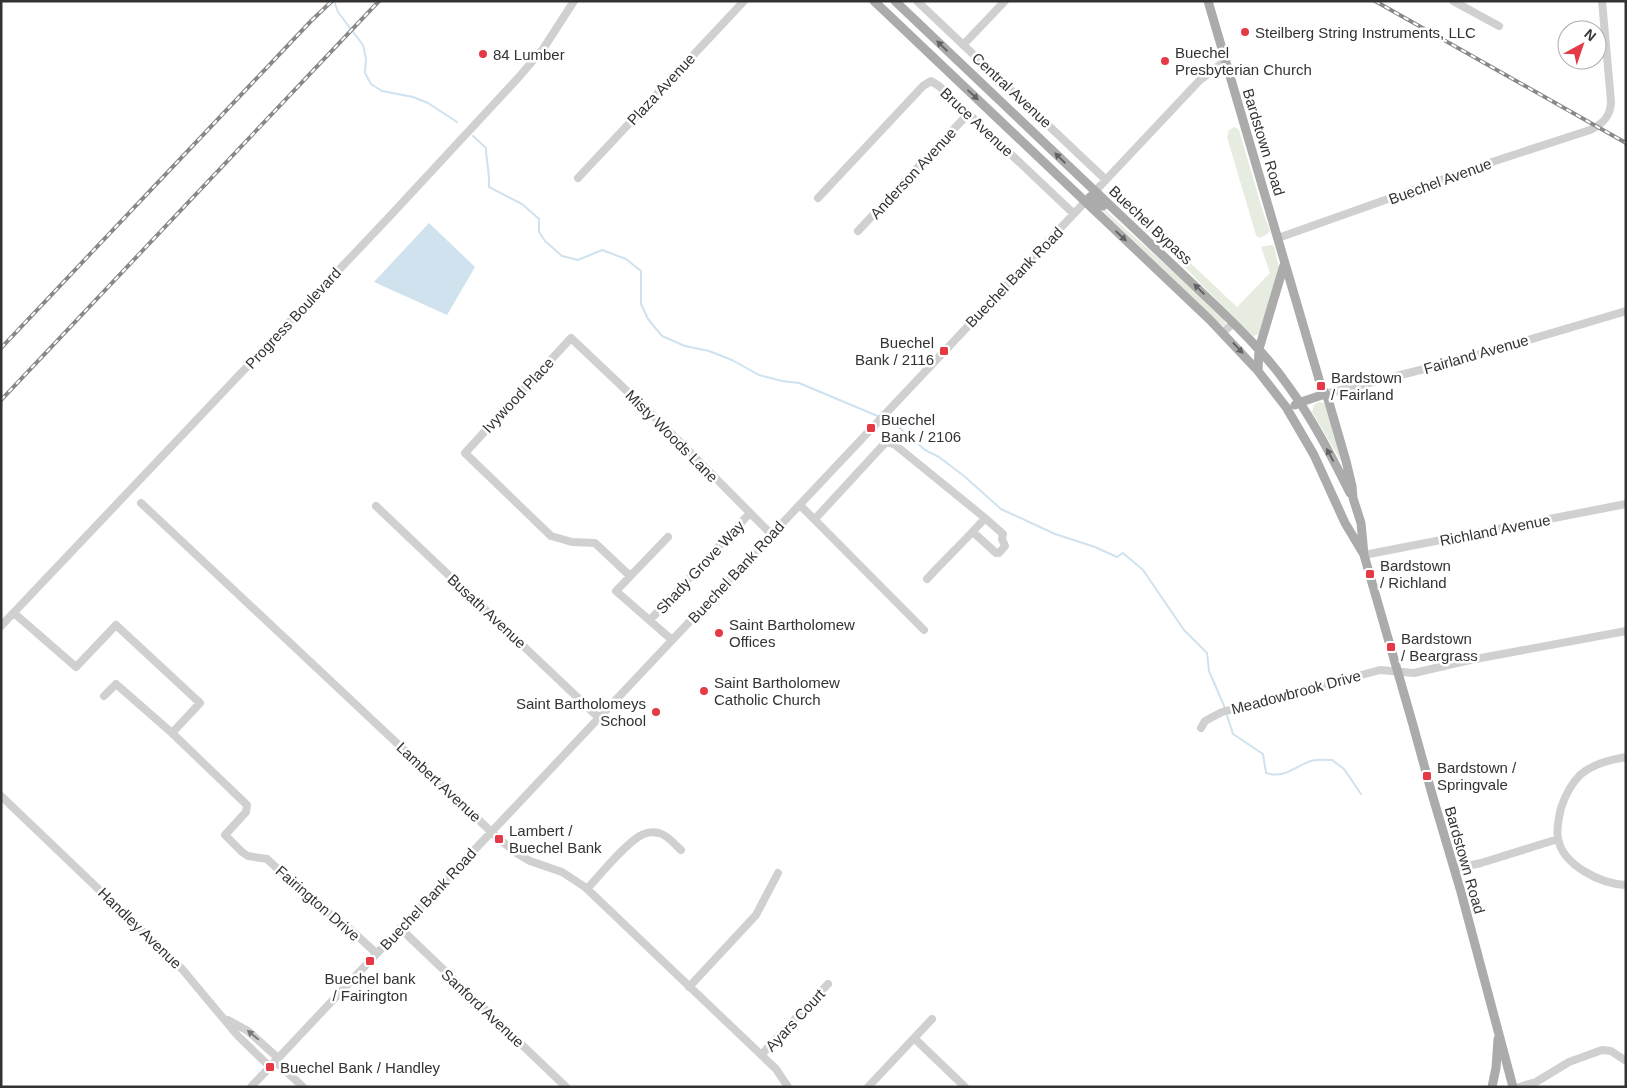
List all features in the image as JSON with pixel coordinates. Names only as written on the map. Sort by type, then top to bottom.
[{"type":"main road","name":"Buechel Bypass","points":[[874,1],[1090,197],[1161,254],[1234,323],[1259,349],[1289,386],[1321,438],[1353,498]]},
{"type":"main road","name":"Buechel Bypass","points":[[894,1],[1090,197],[1222,333],[1258,371],[1288,410]]},
{"type":"main road","name":"Bardstown Road","points":[[1208,1],[1346,461],[1359,518],[1364,555],[1454,868],[1513,1087]]},
{"type":"main road","points":[[1258,371],[1259,349],[1285,262]]},
{"type":"main road","points":[[1288,410],[1300,403],[1325,394]]},
{"type":"main road","name":"Bardstown Road","points":[[1288,410],[1314,455],[1345,523],[1364,555]]},
{"type":"main road","points":[[1345,523],[1359,518]]},
{"type":"main road","points":[[1492,1087],[1496,1068],[1498,1031]]},
{"type":"street","name":"Progress Boulevard","points":[[1,626],[506,91],[542,49],[574,1]]},
{"type":"street","name":"Plaza Avenue","points":[[578,178],[744,1]]},
{"type":"street","name":"Central Avenue","points":[[917,1],[1106,180]]},
{"type":"street","points":[[963,45],[1006,1]]},
{"type":"street","points":[[1453,1],[1499,26]]},
{"type":"street","name":"Buechel Avenue","points":[[1278,238],[1494,161],[1590,130],[1602,124],[1611,110],[1611,101],[1602,1]]},
{"type":"street","name":"Buechel Bank Road","points":[[251,1087],[598,717],[772,535],[886,411],[1200,80],[1225,61]]},
{"type":"street","name":"Bruce Avenue","points":[[818,198],[927,82],[934,82],[1074,214]]},
{"type":"street","name":"Anderson Avenue","points":[[858,230],[968,114]]},
{"type":"street","name":"Fairland Avenue","points":[[1325,394],[1464,359],[1626,311]]},
{"type":"street","points":[[1222,333],[1234,323]]},
{"type":"street","name":"Ivywood Place","points":[[571,338],[464,453],[551,536],[572,542],[595,543],[630,576]]},
{"type":"street","name":"Misty Woods Lane","points":[[571,338],[666,429],[772,535]]},
{"type":"street","points":[[814,519],[886,442],[894,444],[985,518],[1003,534],[1002,539],[1005,546],[999,553],[996,553],[973,532]]},
{"type":"street","name":"Lambert Avenue","points":[[141,503],[491,832],[518,854],[530,861],[562,872],[587,889],[762,1055],[780,1074],[788,1087]]},
{"type":"street","name":"Richland Avenue","points":[[1364,555],[1626,504]]},
{"type":"street","points":[[800,505],[924,630]]},
{"type":"street","name":"Busath Avenue","points":[[376,506],[598,717]]},
{"type":"street","name":"Shady Grove Way","points":[[650,620],[750,513]]},
{"type":"street","points":[[927,579],[985,518]]},
{"type":"street","points":[[668,537],[616,591],[672,640]]},
{"type":"street","points":[[14,613],[76,667],[116,624],[200,703],[172,733],[116,684],[104,696]]},
{"type":"street","name":"Meadowbrook Drive","points":[[1201,728],[1205,722],[1222,712],[1237,707],[1380,670],[1414,673],[1470,660],[1626,631]]},
{"type":"street","name":"Fairington Drive","points":[[172,733],[247,805],[246,812],[225,834],[248,856],[267,859],[306,895],[351,930],[376,953]]},
{"type":"street","points":[[1626,757],[1597,765],[1586,771],[1576,780],[1562,805],[1558,822],[1558,839],[1568,857],[1587,873],[1611,884],[1626,885]]},
{"type":"street","name":"Handley Avenue","points":[[1,796],[182,969],[238,1036],[275,1062],[303,1087]]},
{"type":"street","points":[[587,889],[630,844],[644,834],[650,832],[661,834],[670,839],[681,850]]},
{"type":"street","points":[[1454,868],[1491,860],[1558,839]]},
{"type":"street","points":[[689,987],[756,914],[778,873]]},
{"type":"street","name":"Sanford Avenue","points":[[400,928],[566,1087]]},
{"type":"street","name":"Ayars Court","points":[[762,1055],[828,984]]},
{"type":"street","points":[[224,1018],[248,1031],[275,1062]]},
{"type":"street","points":[[868,1087],[932,1019]]},
{"type":"street","points":[[914,1038],[965,1087]]},
{"type":"street","points":[[1519,1087],[1536,1082],[1569,1062],[1602,1050],[1611,1051],[1626,1062]]},
{"type":"shaded area","points":[[1235,127],[1239,130],[1270,231],[1259,238],[1256,235],[1227,137],[1229,130]]},
{"type":"shaded area","points":[[1111,188],[1237,307],[1270,273],[1261,247],[1274,246],[1279,268],[1260,334],[1253,336],[1109,194],[1108,189]]},
{"type":"shaded area","points":[[1100,208],[1103,208],[1208,303],[1223,317],[1226,325],[1222,326]]},
{"type":"shaded area","points":[[1319,402],[1325,403],[1327,407],[1341,461],[1312,412],[1314,405]]},
{"type":"water","points":[[429,223],[475,267],[447,315],[374,282]]},
{"type":"waterway","points":[[334,1],[338,12],[363,45],[366,59],[365,73],[371,84],[382,91],[413,97],[428,103],[457,122]]},
{"type":"waterway","points":[[473,136],[486,148],[489,187],[522,204],[539,219],[539,232],[545,241],[562,256],[578,260],[602,250],[626,259],[641,271],[641,304],[648,319],[662,336],[685,346],[709,351],[732,360],[759,375],[799,383],[880,417]]},
{"type":"waterway","points":[[884,419],[900,428],[925,450],[939,457],[964,476],[1001,509],[1055,534],[1095,547],[1117,557],[1123,553],[1143,570],[1184,630],[1207,653],[1209,671],[1225,708]]},
{"type":"waterway","points":[[1226,712],[1233,734],[1263,754],[1266,773],[1279,774],[1311,761],[1332,760],[1344,769],[1361,794]]},
{"type":"railway","points":[[1,348],[332,1]]},
{"type":"railway","points":[[1,400],[379,1]]},
{"type":"railway","points":[[1375,1],[1626,143]]},
{"type":"place","name":"Steilberg String Instruments, LLC","points":[[1245,32]]},
{"type":"place","name":"84 Lumber","points":[[483,54]]},
{"type":"place","name":"Buechel Presbyterian Church","points":[[1165,61]]},
{"type":"place","name":"Buechel Bank / 2116","points":[[944,351]]},
{"type":"place","name":"Bardstown / Fairland","points":[[1321,386]]},
{"type":"place","name":"Buechel Bank / 2106","points":[[871,428]]},
{"type":"place","name":"Bardstown / Richland","points":[[1370,574]]},
{"type":"place","name":"Saint Bartholomew Offices","points":[[719,633]]},
{"type":"place","name":"Bardstown / Beargrass","points":[[1391,647]]},
{"type":"place","name":"Saint Bartholomew Catholic Church","points":[[704,691]]},
{"type":"place","name":"Saint Bartholomeys School","points":[[656,712]]},
{"type":"place","name":"Bardstown / Springvale","points":[[1427,776]]},
{"type":"place","name":"Lambert / Buechel Bank","points":[[499,839]]},
{"type":"place","name":"Buechel bank / Fairington","points":[[370,961]]},
{"type":"place","name":"Buechel Bank / Handley","points":[[270,1067]]}]
